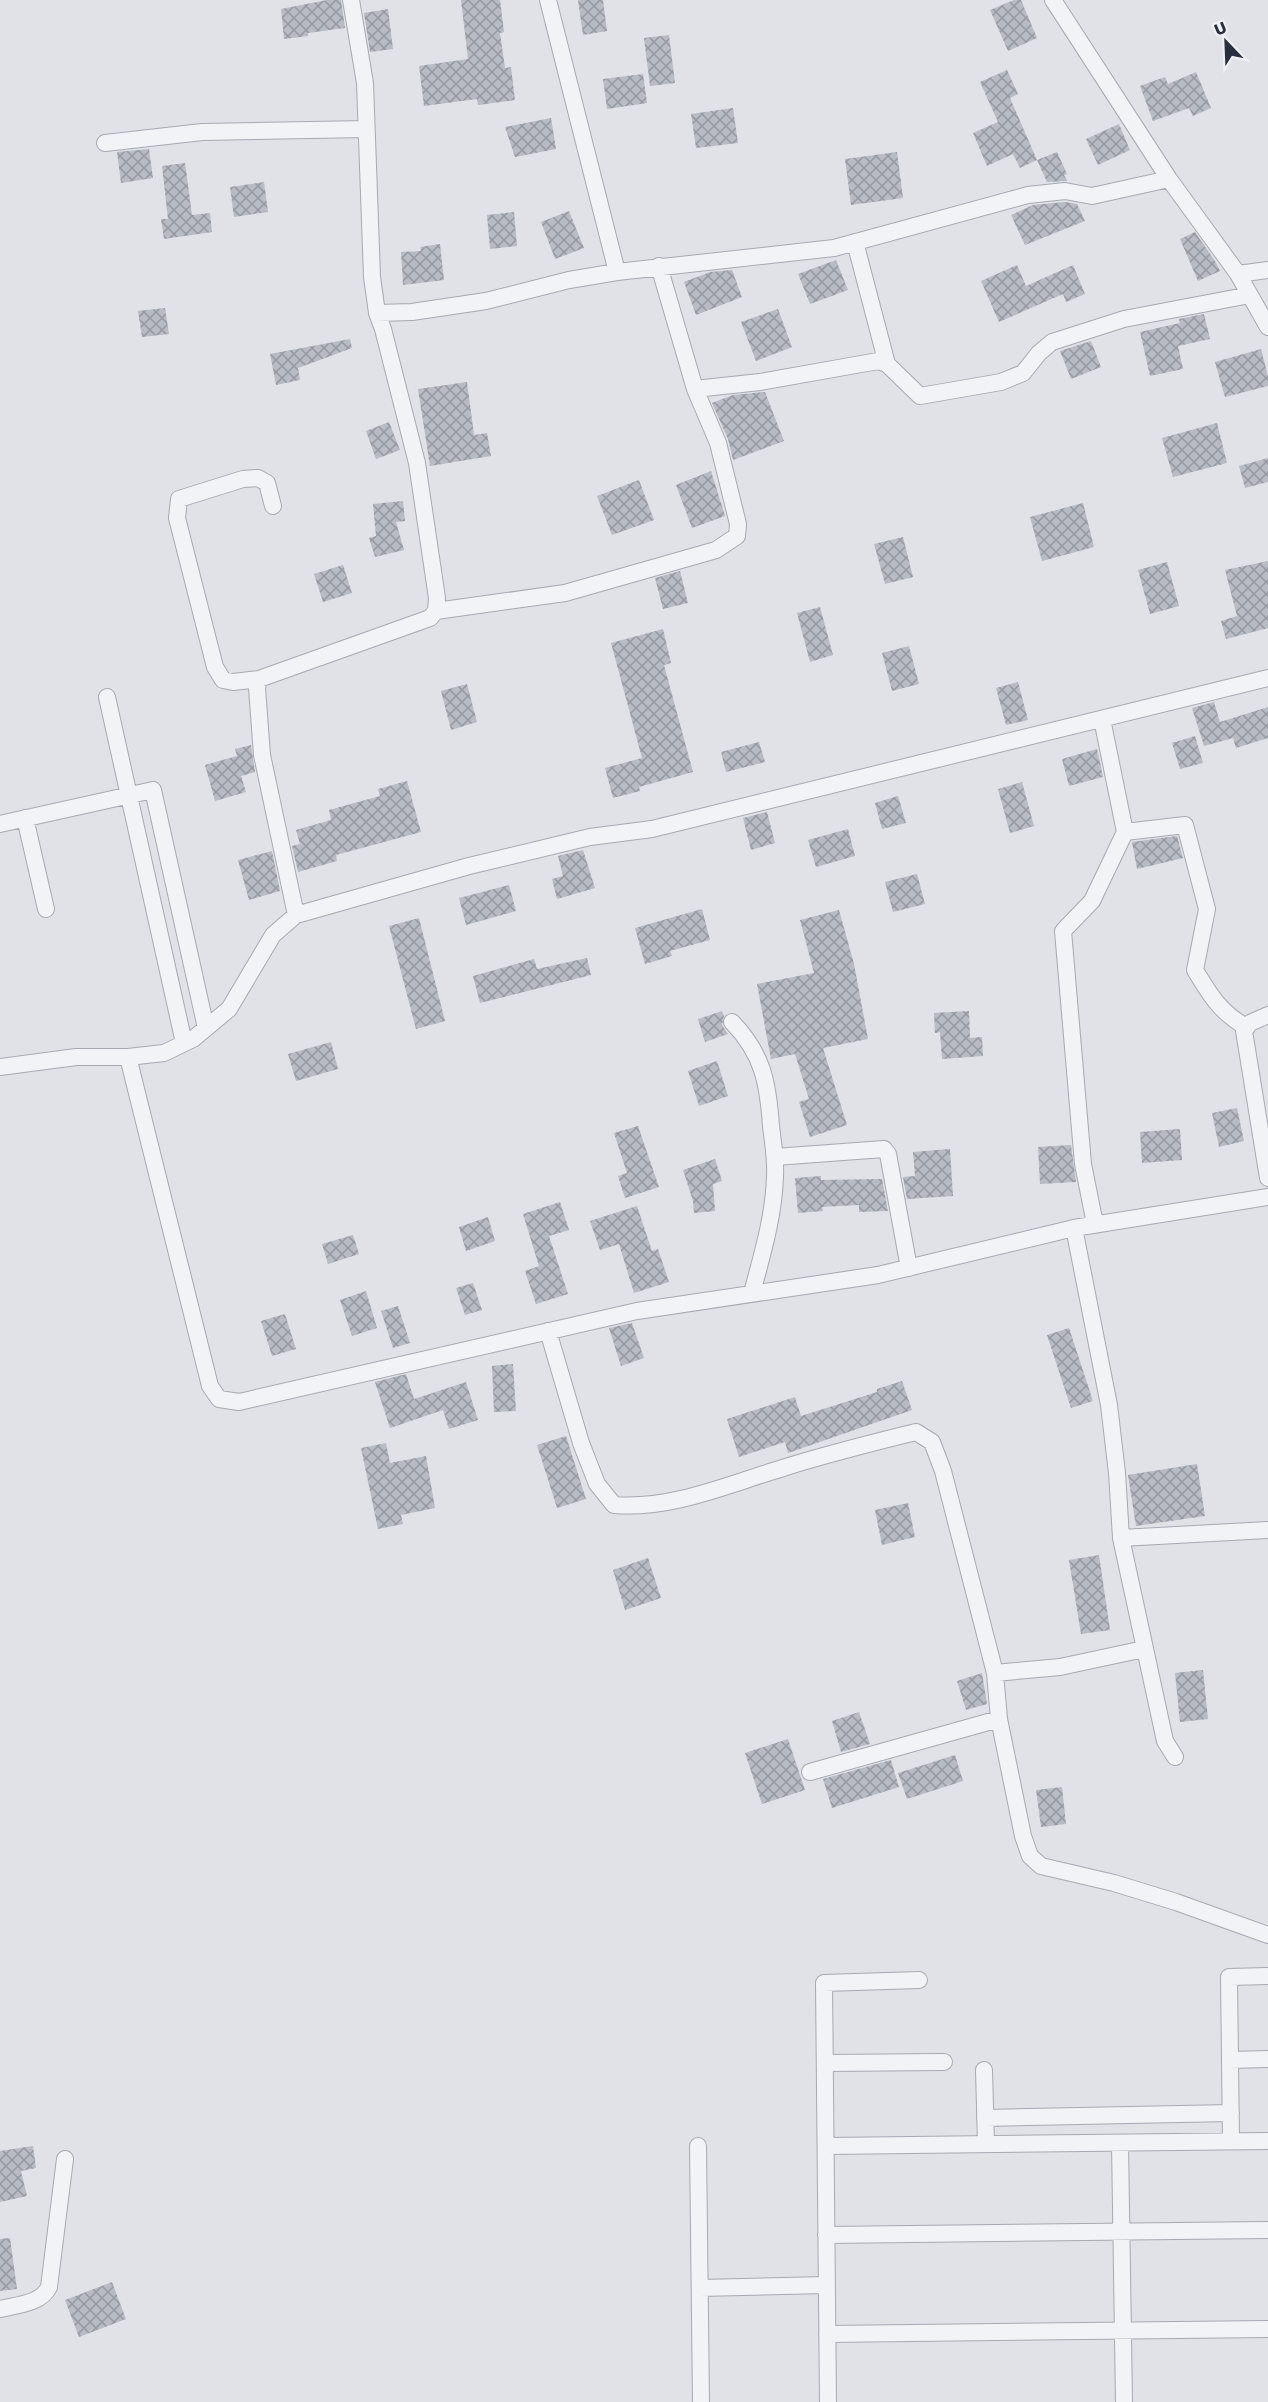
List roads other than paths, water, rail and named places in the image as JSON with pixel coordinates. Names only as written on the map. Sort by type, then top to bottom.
[{"type":"street","points":[[273,506],[267,483],[258,478],[243,479],[179,499],[177,518],[215,667],[223,680],[259,679],[430,618],[436,611],[437,598],[417,463],[377,313],[372,277],[365,83],[351,0]]},
{"type":"street","points":[[548,0],[617,272]]},
{"type":"street","points":[[1053,0],[1169,179],[1238,274],[1268,327]]},
{"type":"street","points":[[105,143],[202,132],[366,129]]},
{"type":"street","points":[[377,313],[412,312],[486,301],[569,280],[659,266],[834,248],[1028,195],[1065,191],[1092,196],[1169,179]]},
{"type":"street","points":[[855,242],[887,363],[920,396],[1000,382],[1023,373],[1039,353],[1052,342],[1124,320],[1250,295]]},
{"type":"street","points":[[436,611],[565,593],[716,550],[730,543],[737,536],[738,524],[718,443],[695,389],[659,266]]},
{"type":"street","points":[[1238,274],[1268,270]]},
{"type":"street","points":[[695,389],[760,382],[878,361],[887,363]]},
{"type":"street","points":[[0,1067],[76,1057],[128,1057],[164,1053],[193,1039],[229,1009],[273,935],[296,915],[469,866],[590,837],[652,829],[1268,678]]},
{"type":"street","points":[[259,679],[257,688],[262,755],[296,915]]},
{"type":"street","points":[[107,697],[184,1043]]},
{"type":"street","points":[[1095,1224],[1083,1164],[1063,932],[1092,901],[1125,832],[1102,719]]},
{"type":"street","points":[[0,824],[153,790],[206,1028]]},
{"type":"street","points":[[26,818],[46,909]]},
{"type":"street","points":[[1125,832],[1185,825],[1207,909],[1195,970],[1209,994],[1228,1017],[1246,1027]]},
{"type":"street","points":[[1246,1027],[1268,1015]]},
{"type":"street","points":[[732,1022],[749,1039],[759,1060],[769,1097],[775,1157],[771,1209],[752,1293]]},
{"type":"street","points":[[1246,1027],[1244,1038],[1268,1178]]},
{"type":"street","points":[[128,1057],[210,1386],[219,1399],[239,1401],[638,1311],[878,1275],[1074,1228],[1268,1197]]},
{"type":"street","points":[[775,1157],[884,1149],[888,1154],[909,1268]]},
{"type":"street","points":[[1074,1228],[1109,1405],[1117,1473],[1121,1538],[1165,1741],[1174,1757]]},
{"type":"street","points":[[548,1331],[580,1443],[597,1484],[614,1505],[639,1507],[686,1497],[829,1454],[916,1432],[932,1442],[943,1471],[994,1673],[999,1719],[1023,1836],[1030,1856],[1041,1866],[1114,1883],[1176,1902],[1268,1935]]},
{"type":"street","points":[[1121,1538],[1268,1530]]},
{"type":"street","points":[[994,1673],[1060,1667],[1144,1649]]},
{"type":"street","points":[[810,1772],[999,1719]]},
{"type":"street","points":[[1231,2141],[1229,1977],[1268,1976]]},
{"type":"street","points":[[828,2402],[824,1983],[919,1980]]},
{"type":"street","points":[[1230,2060],[1268,2059]]},
{"type":"street","points":[[825,2063],[944,2062]]},
{"type":"street","points":[[984,2070],[986,2144]]},
{"type":"street","points":[[986,2118],[1231,2113]]},
{"type":"street","points":[[826,2146],[1268,2141]]},
{"type":"street","points":[[1120,2143],[1124,2402]]},
{"type":"street","points":[[699,2146],[701,2402]]},
{"type":"street","points":[[0,2309],[39,2299],[45,2295],[48,2287],[65,2159]]},
{"type":"street","points":[[826,2235],[1268,2230]]},
{"type":"street","points":[[700,2288],[826,2285]]},
{"type":"street","points":[[827,2334],[1268,2328]]}]
